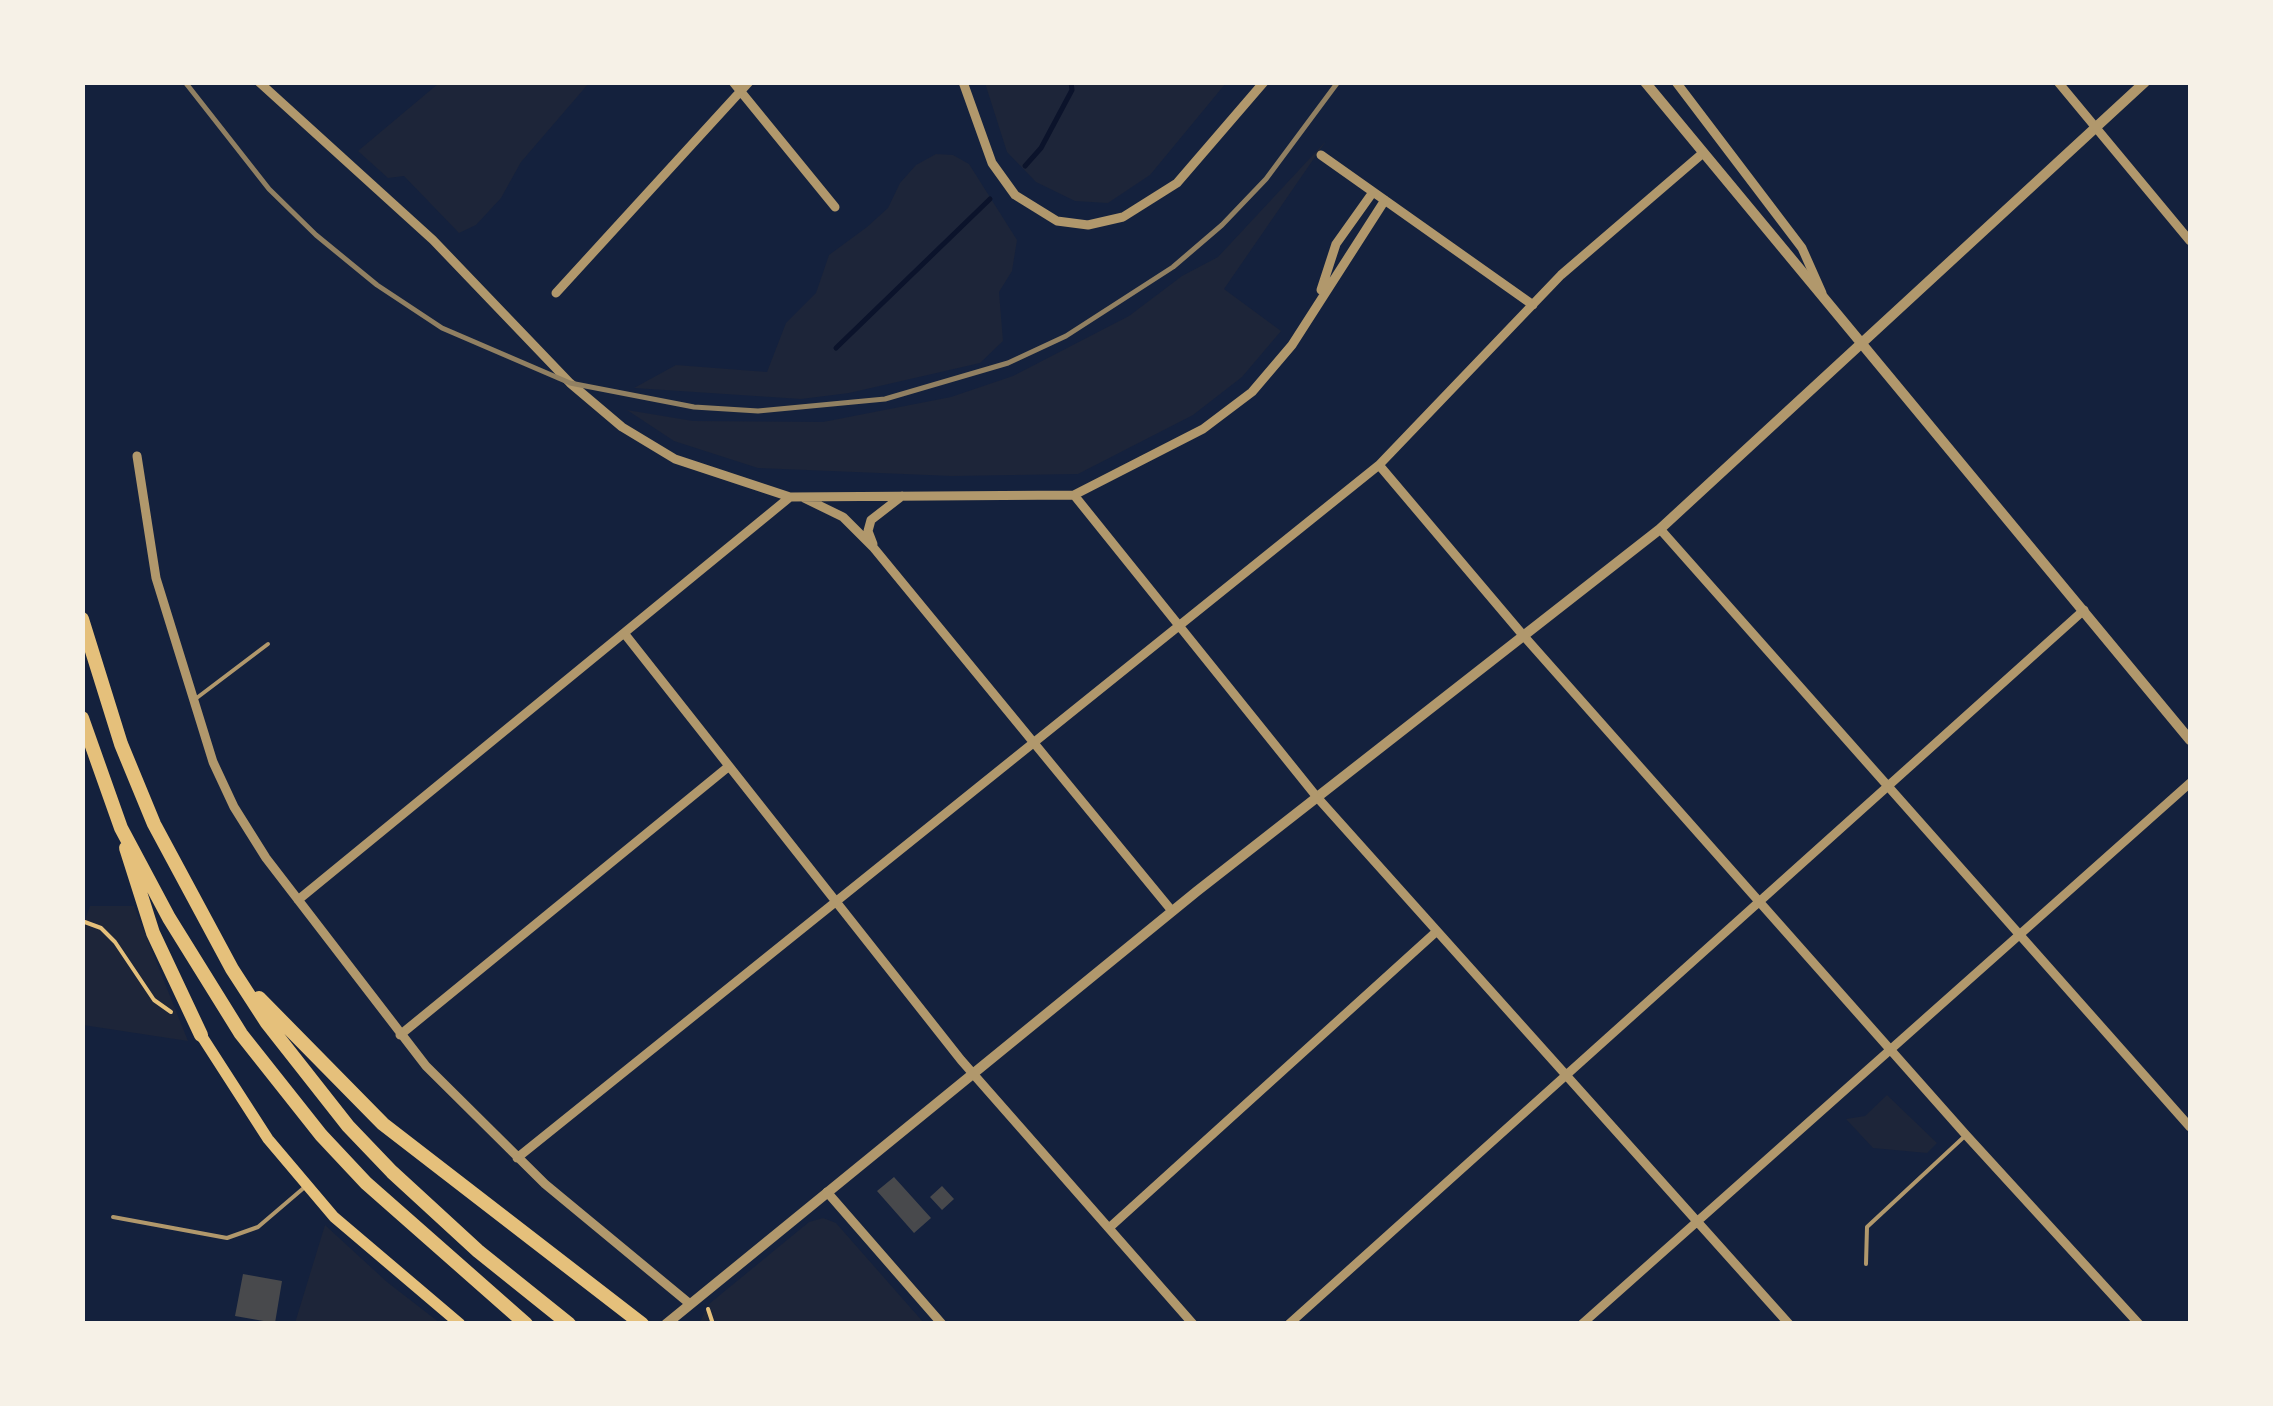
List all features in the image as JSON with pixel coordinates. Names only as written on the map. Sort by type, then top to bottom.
[{"type":"highway","points":[[82,619],[121,744],[154,824],[232,969],[267,1022],[348,1126],[432,1210],[569,1324]]},
{"type":"highway","points":[[82,718],[153,933],[201,1034]]},
{"type":"highway","points":[[121,828],[206,981],[321,1135],[437,1249],[526,1324]]},
{"type":"highway","points":[[232,969],[383,1124],[642,1324]]},
{"type":"main road","points":[[201,1034],[268,1139],[306,1186],[358,1240],[460,1324]]},
{"type":"street","points":[[259,82],[434,240],[570,383],[622,427],[675,459],[795,497],[843,518],[874,547],[1030,744],[1172,911]]},
{"type":"street","points":[[732,82],[835,207]]},
{"type":"street","points":[[556,293],[749,82]]},
{"type":"street","points":[[963,82],[992,163],[1015,195],[1057,221],[1088,225],[1123,217],[1177,183],[1264,82]]},
{"type":"street","points":[[1645,82],[2190,740]]},
{"type":"street","points":[[2058,82],[2190,242]]},
{"type":"street","points":[[666,1324],[1172,911],[1660,529],[2145,82]]},
{"type":"street","points":[[1677,86],[1802,248],[1825,299]]},
{"type":"street","points":[[517,1158],[1379,466],[1533,305],[1703,153]]},
{"type":"street","points":[[1321,155],[1533,305]]},
{"type":"street","points":[[1318,298],[1336,244],[1372,192]]},
{"type":"street","points":[[298,900],[795,497],[1074,495],[1202,429],[1252,392],[1292,344],[1318,298],[1385,200]]},
{"type":"street","points":[[137,456],[156,578],[214,762],[234,807],[298,900],[400,1034],[517,1158],[690,1304]]},
{"type":"street","points":[[1379,466],[1522,634],[1966,1136],[2139,1324]]},
{"type":"street","points":[[1074,495],[1316,796],[1788,1324]]},
{"type":"street","points":[[874,547],[868,531],[871,520],[902,496]]},
{"type":"street","points":[[1660,529],[2190,1127]]},
{"type":"street","points":[[1289,1324],[2084,610]]},
{"type":"street","points":[[624,633],[833,903],[972,1074],[1194,1324]]},
{"type":"street","points":[[400,1034],[728,767]]},
{"type":"street","points":[[1582,1324],[2190,783]]},
{"type":"street","points":[[1109,1228],[1437,931]]},
{"type":"street","points":[[827,1192],[942,1324]]},
{"type":"lane","points":[[194,700],[268,644]]},
{"type":"lane","points":[[1866,1264],[1868,1227],[1966,1136]]},
{"type":"lane","points":[[113,1217],[227,1238],[258,1227],[306,1186]]},
{"type":"path","points":[[82,921],[101,928],[154,1000],[201,1034]]},
{"type":"shaded area","points":[[985,82],[1226,83],[1150,175],[1108,203],[1075,201],[1036,182],[1007,152]]},
{"type":"shaded area","points":[[439,83],[589,83],[521,162],[501,198],[476,225],[459,233],[404,176],[388,178],[358,151]]},
{"type":"shaded area","points":[[1326,141],[1224,289],[1281,331],[1242,377],[1193,415],[1078,474],[952,476],[758,468],[674,441],[627,410],[693,421],[823,422],[951,397],[1013,376],[1129,316],[1182,276],[1218,257]]},
{"type":"shaded area","points":[[936,154],[953,155],[969,164],[1017,240],[1012,271],[999,292],[1003,341],[980,363],[849,393],[801,399],[634,388],[676,365],[767,372],[786,323],[816,293],[829,255],[888,208],[900,183],[916,165]]},
{"type":"shaded area","points":[[90,906],[134,906],[188,1041],[83,1025],[82,928]]},
{"type":"shaded area","points":[[1887,1095],[1937,1143],[1927,1153],[1873,1148],[1846,1119],[1865,1116]]},
{"type":"shaded area","points":[[823,1218],[836,1223],[924,1323],[699,1324],[709,1304],[809,1222]]},
{"type":"shaded area","points":[[325,1225],[387,1282],[440,1323],[295,1323]]},
{"type":"building","points":[[894,1177],[931,1218],[914,1233],[877,1191]]},
{"type":"building","points":[[942,1186],[954,1199],[942,1210],[930,1197]]},
{"type":"building","points":[[243,1274],[282,1281],[275,1323],[235,1316]]},
{"type":"waterway","points":[[1025,166],[1041,148],[1072,90],[1071,82]]},
{"type":"waterway","points":[[836,348],[990,199]]},
{"type":"railway","points":[[185,82],[269,189],[316,235],[377,285],[442,328],[570,383],[694,407],[758,411],[885,399],[1008,363],[1066,336],[1173,267],[1222,225],[1266,179],[1338,82]]}]
